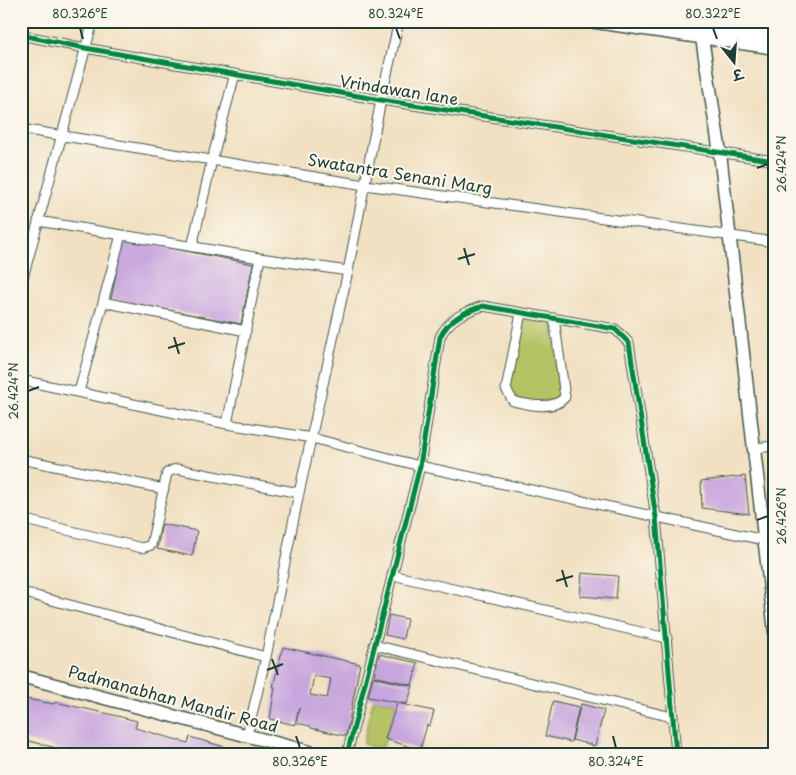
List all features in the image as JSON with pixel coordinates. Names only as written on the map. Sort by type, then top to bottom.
[{"type":"street","points":[[21,285],[92,21]]},
{"type":"street","points":[[247,735],[266,657],[399,21]]},
{"type":"street","points":[[589,21],[775,36]]},
{"type":"street","points":[[664,21],[704,29],[775,48]]},
{"type":"street","points":[[704,29],[730,237],[764,540],[772,578],[775,632]]},
{"type":"street","name":"Vrindawan lane","points":[[21,35],[381,100],[775,160]]},
{"type":"street","points":[[192,247],[212,160],[235,74]]},
{"type":"street","name":"Swatantra Senani Marg","points":[[21,129],[365,185],[775,242]]},
{"type":"street","points":[[38,221],[348,271]]},
{"type":"street","points":[[79,392],[121,235]]},
{"type":"street","points":[[227,424],[260,258]]},
{"type":"street","points":[[104,302],[246,331]]},
{"type":"street","points":[[347,754],[420,466],[440,337],[444,328],[465,311],[483,306],[615,328],[629,343],[656,517],[676,754]]},
{"type":"street","points":[[521,313],[506,389],[512,401],[528,405],[557,404],[565,397],[554,318]]},
{"type":"street","points":[[21,380],[227,424],[312,438],[420,466],[764,540]]},
{"type":"street","points":[[754,448],[775,446]]},
{"type":"street","points":[[21,460],[164,489]]},
{"type":"street","points":[[21,519],[146,548],[151,545],[167,473],[172,470],[178,469],[299,493]]},
{"type":"street","points":[[392,574],[667,638]]},
{"type":"street","points":[[21,592],[266,657]]},
{"type":"street","points":[[374,645],[672,717]]},
{"type":"street","name":"Padmanabhan Mandir Road","points":[[21,676],[317,754]]},
{"type":"green space","points":[[523,314],[553,319],[561,400],[528,403],[516,400],[508,388]]},
{"type":"green space","points":[[373,699],[397,703],[382,750],[363,744]]},
{"type":"building","points":[[123,239],[253,264],[241,324],[111,299]]},
{"type":"building","points":[[745,476],[749,514],[702,508],[701,481]]},
{"type":"building","points":[[162,524],[197,531],[192,556],[157,549]]},
{"type":"building","points":[[582,573],[618,576],[616,599],[580,596]]},
{"type":"building","points":[[389,615],[407,619],[403,639],[385,635]]},
{"type":"building","points":[[283,647],[360,664],[346,736],[296,723],[299,708],[295,725],[270,719],[275,687],[273,687]],"holes":[[[314,676],[331,679],[327,698],[310,695]]]},
{"type":"building","points":[[379,654],[418,663],[412,685],[374,676]]},
{"type":"building","points":[[373,677],[413,686],[407,704],[368,697]]},
{"type":"building","points":[[21,698],[54,704],[55,702],[109,714],[137,721],[135,728],[188,743],[190,737],[249,754],[80,754],[21,739]]},
{"type":"building","points":[[553,701],[579,707],[571,742],[545,736]]},
{"type":"building","points":[[397,703],[434,711],[430,726],[427,725],[420,750],[385,739]]},
{"type":"building","points":[[581,704],[604,710],[595,746],[572,740]]},
{"type":"cycle path","points":[[21,35],[381,100],[775,161]]},
{"type":"cycle path","points":[[347,754],[420,466],[440,337],[448,325],[458,317],[483,306],[615,329],[629,343],[656,517],[676,754]]}]
